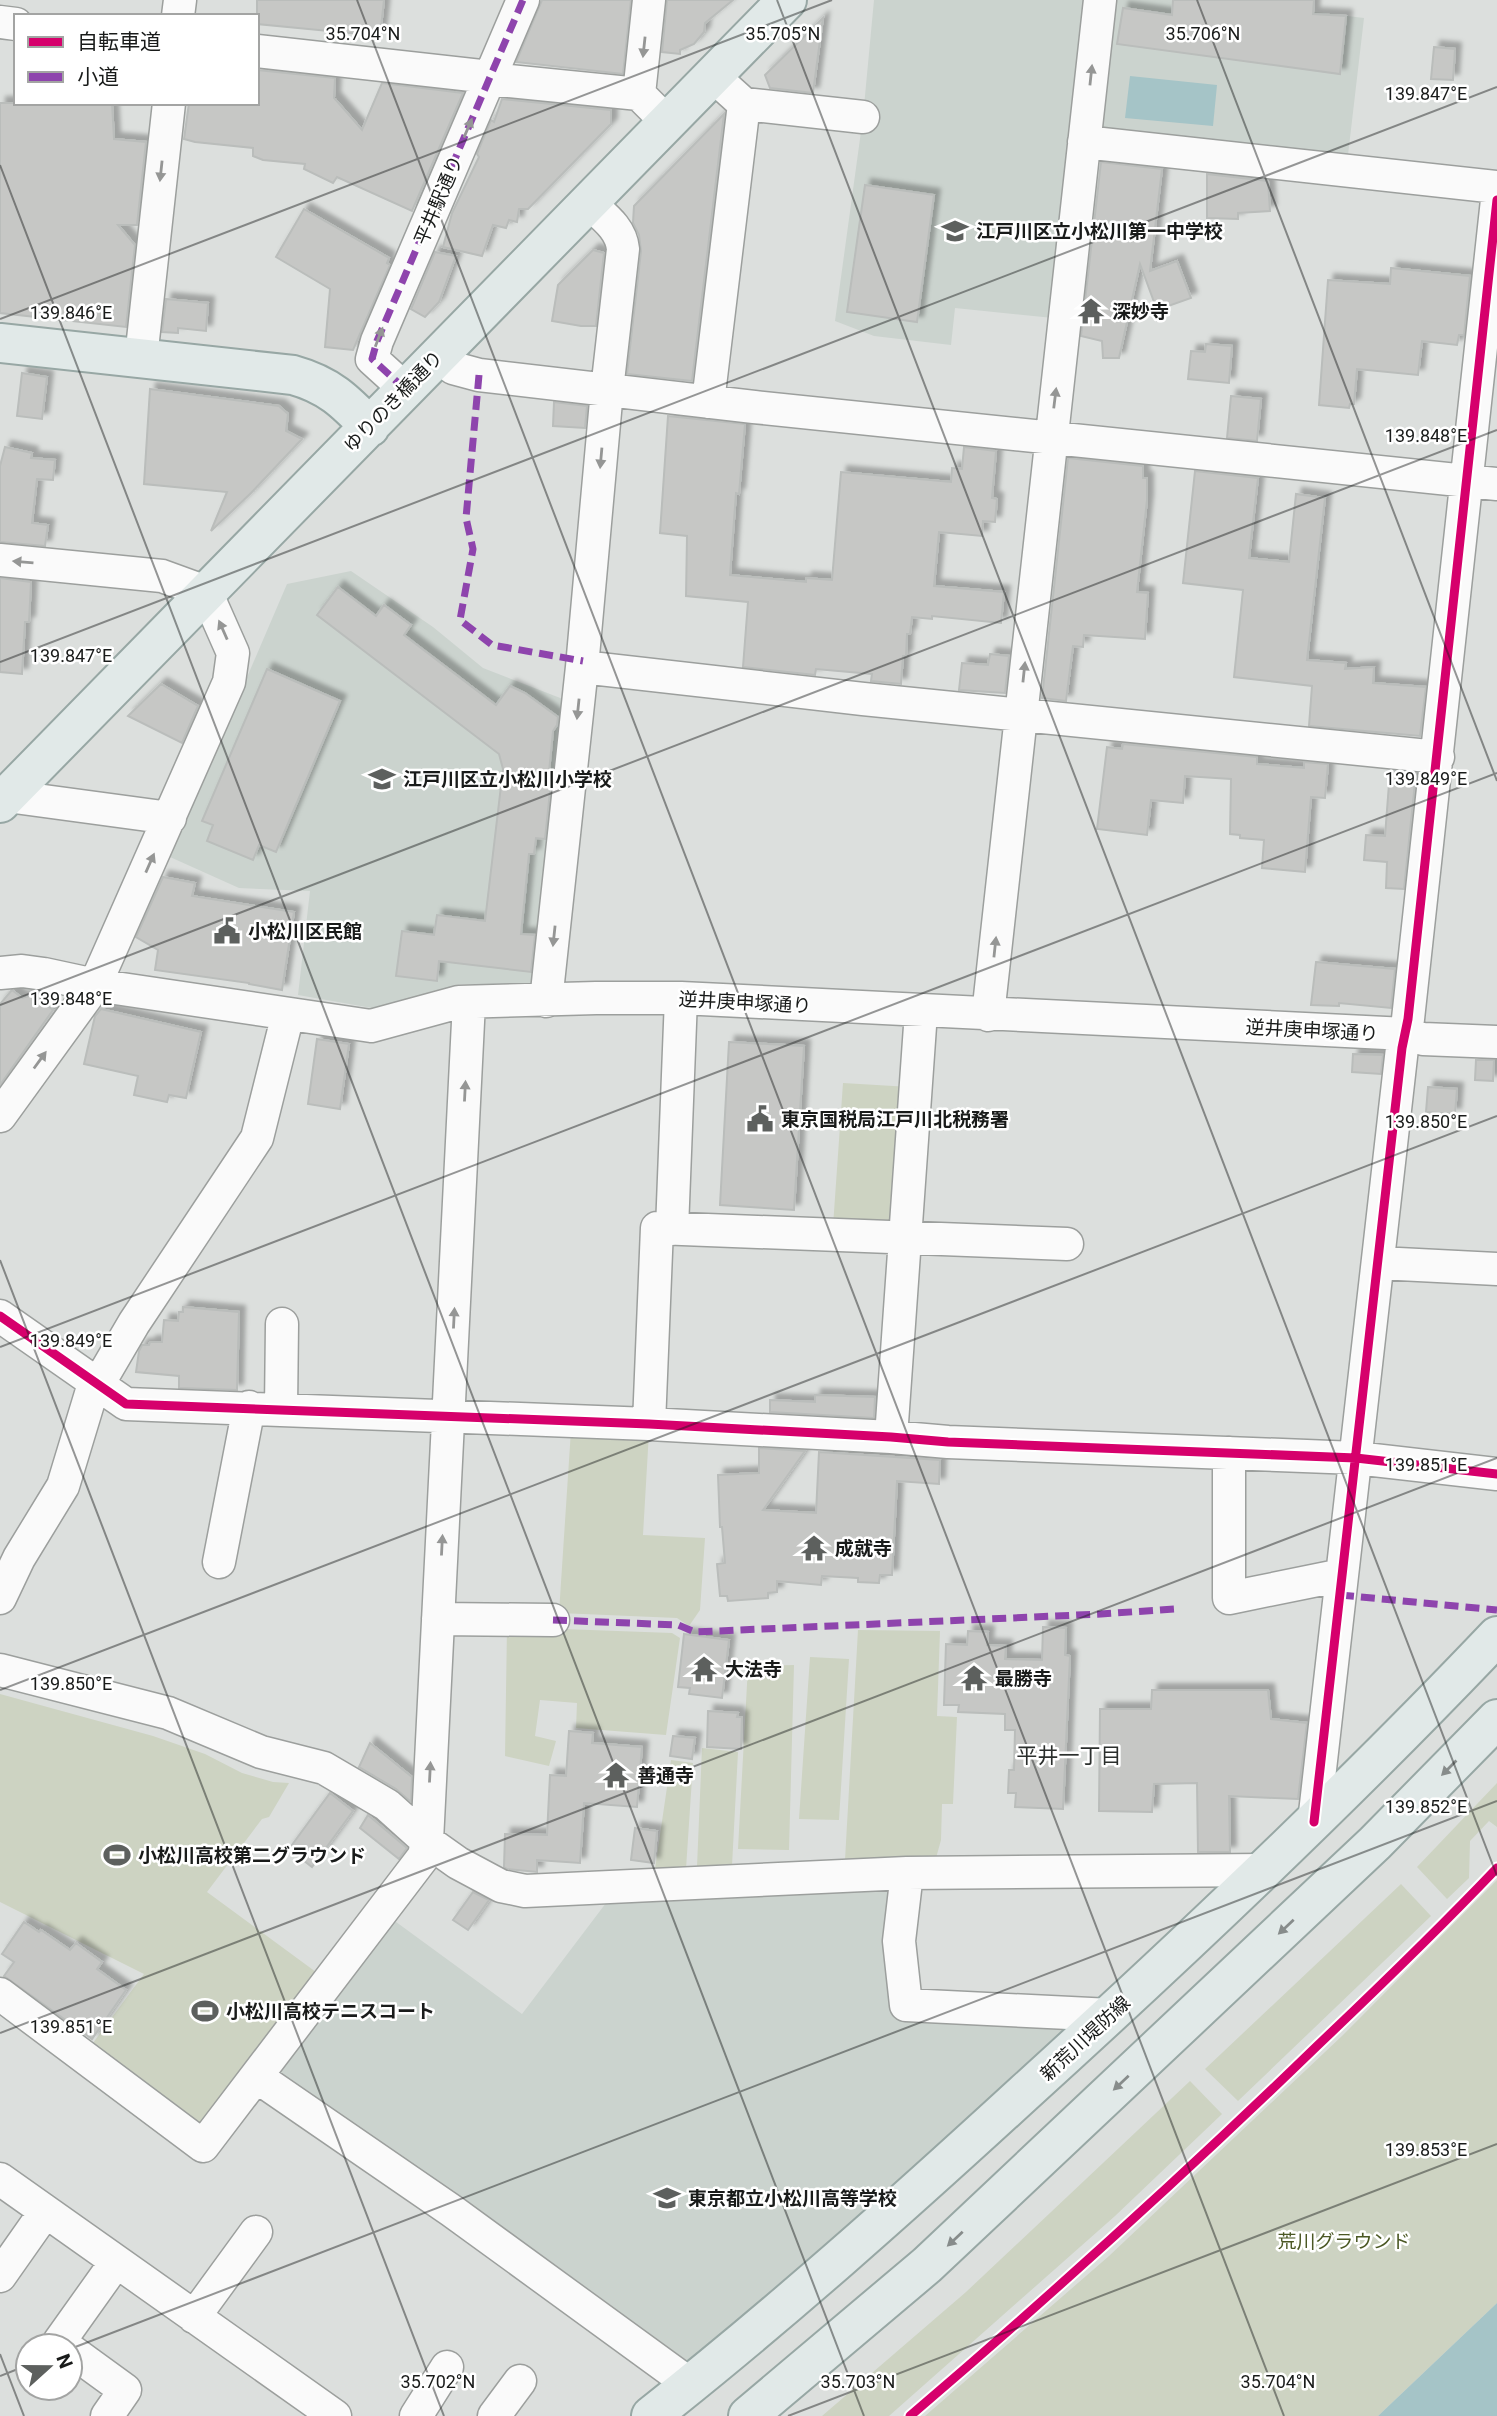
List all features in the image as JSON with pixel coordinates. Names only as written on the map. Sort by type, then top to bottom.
[{"type":"main road","name":"ゆりのき橋通り","points":[[3,799],[787,0]]},
{"type":"main road","points":[[0,343],[293,374],[340,396],[370,427]]},
{"type":"main road","name":"新荒川堤防線","points":[[651,2416],[900,2206],[1111,2015],[1314,1822],[1497,1636]]},
{"type":"main road","points":[[748,2416],[928,2265],[1375,1843],[1497,1719]]},
{"type":"street","name":"平井駅通り","points":[[405,389],[372,359],[377,341],[523,0]]},
{"type":"street","points":[[639,94],[649,0]]},
{"type":"street","points":[[988,1015],[1100,0]]},
{"type":"street","points":[[259,51],[639,94],[667,122]]},
{"type":"street","points":[[713,76],[744,104],[863,117]]},
{"type":"street","points":[[708,402],[744,104]]},
{"type":"street","points":[[141,358],[169,105]]},
{"type":"street","points":[[1084,142],[1497,187]]},
{"type":"street","points":[[1314,1822],[1402,1048],[1406,1034],[1438,757],[1482,482],[1497,200]]},
{"type":"street","points":[[547,1001],[623,250],[622,239],[615,226],[588,202]]},
{"type":"street","points":[[438,354],[453,368],[479,375],[1050,439],[1482,482]]},
{"type":"street","points":[[0,560],[162,576],[206,592],[233,653],[229,682],[95,985],[0,1116]]},
{"type":"street","points":[[582,667],[850,698],[1438,757]]},
{"type":"street","points":[[3,799],[170,818]]},
{"type":"street","name":"逆井庚申塚通り","points":[[0,974],[22,971],[95,985],[372,1026],[459,1002],[681,998],[1406,1034],[1423,1039],[1497,1042]]},
{"type":"street","points":[[672,1229],[681,998]]},
{"type":"street","points":[[5,2007],[203,2146],[424,1856],[427,1840],[469,1002]]},
{"type":"street","points":[[891,1437],[921,1012]]},
{"type":"street","points":[[0,1598],[19,1558],[62,1486],[93,1387],[103,1376],[134,1323],[257,1138],[288,1014]]},
{"type":"street","points":[[649,1424],[657,1228],[1067,1244]]},
{"type":"street","points":[[1378,1263],[1497,1269]]},
{"type":"street","points":[[0,1316],[126,1404],[649,1424],[948,1442],[1356,1458],[1497,1474]]},
{"type":"street","points":[[281,1409],[282,1324]]},
{"type":"street","points":[[219,1562],[250,1407]]},
{"type":"street","points":[[1229,1453],[1229,1598],[1342,1575]]},
{"type":"street","points":[[438,1619],[553,1620]]},
{"type":"street","points":[[0,1670],[168,1713],[261,1752],[324,1768],[387,1805],[458,1863],[501,1886],[525,1891],[907,1872],[1265,1870]]},
{"type":"street","points":[[907,1872],[899,1941],[906,2005],[1111,2015]]},
{"type":"street","points":[[257,2077],[453,2211],[691,2385]]},
{"type":"street","points":[[0,2179],[325,2413]]},
{"type":"street","points":[[5,2284],[45,2212]]},
{"type":"street","points":[[194,2317],[256,2232]]},
{"type":"street","points":[[66,2332],[116,2262]]},
{"type":"street","points":[[84,2360],[125,2390],[107,2416]]},
{"type":"street","points":[[415,2416],[447,2367]]},
{"type":"street","points":[[494,2416],[520,2381]]},
{"type":"shaded area","name":"江戸川区立小松川第一中学校","points":[[874,0],[1216,0],[1364,18],[1348,155],[1095,132],[1053,318],[955,308],[951,345],[874,336],[835,321],[863,117]]},
{"type":"shaded area","name":"江戸川区立小松川小学校","points":[[351,571],[433,627],[483,668],[568,701],[538,984],[460,984],[372,1008],[298,995],[310,891],[239,888],[170,857],[287,584]]},
{"type":"shaded area","name":"東京都立小松川高等学校","points":[[895,1885],[897,2012],[1083,2027],[683,2368],[273,2076],[392,1919],[522,2014],[606,1903]]},
{"type":"green space","points":[[843,1083],[910,1087],[901,1231],[833,1226]]},
{"type":"green space","points":[[571,1430],[649,1432],[643,1535],[705,1538],[700,1610],[689,1626],[677,1618],[559,1613]]},
{"type":"green space","points":[[507,1627],[672,1633],[680,1638],[666,1735],[576,1728],[577,1703],[540,1700],[535,1736],[556,1741],[549,1766],[505,1756]]},
{"type":"green space","points":[[858,1630],[940,1631],[937,1716],[957,1717],[953,1804],[942,1804],[941,1840],[936,1858],[845,1860]]},
{"type":"green space","points":[[810,1657],[849,1659],[839,1820],[799,1819]]},
{"type":"green space","points":[[794,1665],[789,1850],[738,1849],[748,1666]]},
{"type":"green space","name":"小松川高校第二グラウンド","points":[[0,1694],[153,1736],[205,1754],[242,1773],[273,1782],[289,1783],[269,1817],[262,1819],[207,1892],[320,1975],[206,2126],[197,2127],[87,2051],[144,1974],[0,1902]]},
{"type":"green space","points":[[702,1748],[738,1752],[732,1866],[697,1867]]},
{"type":"green space","points":[[671,1760],[693,1763],[686,1869],[655,1869]]},
{"type":"green space","points":[[1497,1783],[1497,1827],[1489,1821],[1470,1841],[1469,1878],[1447,1899],[1417,1867]]},
{"type":"green space","name":"荒川グラウンド","points":[[1497,1880],[1497,2303],[1378,2416],[925,2416],[1109,2256],[1343,2035]]},
{"type":"green space","points":[[1401,1884],[1431,1916],[1238,2101],[1205,2069]]},
{"type":"green space","points":[[1190,2081],[1222,2114],[1115,2216],[889,2416],[822,2416],[966,2292]]},
{"type":"water","points":[[1130,76],[1217,85],[1213,126],[1125,118]]},
{"type":"water","points":[[1497,2303],[1497,2416],[1378,2416]]},
{"type":"building","points":[[257,0],[384,0],[380,36],[259,24]]},
{"type":"building","points":[[542,0],[631,0],[623,74],[516,62]]},
{"type":"building","points":[[667,0],[733,0],[705,23],[704,32],[694,44],[680,50],[680,54],[662,52]]},
{"type":"building","points":[[1173,0],[1314,0],[1313,14],[1346,16],[1340,74],[1117,44],[1123,8],[1172,15]]},
{"type":"building","points":[[823,18],[813,93],[770,88],[765,75]]},
{"type":"building","points":[[1434,47],[1455,49],[1453,80],[1431,79]]},
{"type":"building","points":[[259,70],[335,78],[334,98],[362,130],[382,83],[463,93],[412,211],[337,177],[333,183],[304,169],[305,164],[263,160],[253,156],[253,148],[184,139],[189,105],[259,105]]},
{"type":"building","points":[[502,99],[611,110],[611,124],[528,209],[519,209],[517,222],[509,220],[506,228],[493,225],[482,256],[443,247],[452,213],[479,157],[477,154],[491,120],[494,122]]},
{"type":"building","points":[[0,103],[112,105],[114,139],[146,142],[137,225],[118,225],[135,245],[126,327],[0,313]]},
{"type":"building","points":[[724,114],[692,381],[627,374],[641,251],[639,235],[633,223],[634,206]]},
{"type":"building","points":[[1101,162],[1162,169],[1150,271],[1177,261],[1191,298],[1157,310],[1140,264],[1119,358],[1103,358],[1102,341],[1081,336]]},
{"type":"building","points":[[1207,174],[1268,181],[1270,211],[1238,213],[1238,219],[1207,218]]},
{"type":"building","points":[[865,185],[934,195],[917,322],[847,312]]},
{"type":"building","points":[[304,209],[389,258],[387,263],[390,265],[353,350],[325,347],[330,289],[276,257]]},
{"type":"building","points":[[593,250],[604,253],[596,326],[552,321],[558,285]]},
{"type":"building","points":[[435,252],[456,256],[439,302],[425,317],[411,309]]},
{"type":"building","points":[[1391,268],[1470,276],[1464,335],[1459,335],[1457,345],[1422,341],[1418,375],[1357,369],[1354,404],[1350,404],[1349,408],[1319,405],[1328,280],[1390,284]]},
{"type":"building","points":[[166,299],[208,303],[206,331],[178,328],[178,333],[162,332]]},
{"type":"building","points":[[1206,344],[1232,346],[1229,383],[1188,379],[1191,351],[1205,352]]},
{"type":"building","points":[[22,373],[47,377],[42,419],[17,416]]},
{"type":"building","points":[[150,389],[279,406],[288,414],[286,431],[302,439],[211,531],[227,492],[144,484]]},
{"type":"building","points":[[1231,396],[1261,399],[1257,441],[1227,438]]},
{"type":"building","points":[[554,402],[587,406],[585,428],[553,426]]},
{"type":"building","points":[[668,416],[745,424],[739,494],[736,493],[730,575],[806,582],[806,578],[832,580],[841,472],[951,482],[952,468],[962,469],[964,447],[996,451],[992,498],[997,499],[995,522],[983,521],[982,536],[939,532],[934,586],[1004,592],[1001,623],[932,616],[932,619],[912,617],[910,634],[907,634],[906,656],[903,656],[901,684],[871,681],[872,674],[816,669],[815,675],[743,667],[748,602],[686,596],[687,536],[660,533]]},
{"type":"building","points":[[5,447],[32,453],[31,458],[55,460],[53,480],[37,479],[32,523],[48,525],[45,546],[0,542],[0,466]]},
{"type":"building","points":[[1068,458],[1143,466],[1143,478],[1147,478],[1147,500],[1137,592],[1148,593],[1145,639],[1084,635],[1083,647],[1073,646],[1066,701],[1042,698]]},
{"type":"building","points":[[1195,471],[1258,478],[1249,558],[1289,562],[1296,494],[1325,498],[1307,660],[1346,663],[1345,669],[1374,667],[1373,683],[1426,687],[1420,736],[1309,726],[1312,686],[1234,677],[1243,590],[1183,583]]},
{"type":"building","points":[[0,578],[31,582],[22,674],[0,672]]},
{"type":"building","points":[[338,587],[376,616],[384,605],[411,625],[404,635],[496,705],[510,686],[525,693],[558,717],[553,731],[545,839],[536,838],[534,854],[529,854],[521,934],[535,935],[531,972],[439,961],[437,981],[396,976],[402,931],[434,935],[437,915],[485,921],[503,769],[499,754],[317,615]]},
{"type":"building","points":[[990,654],[1009,656],[1005,693],[959,690],[962,663],[988,665]]},
{"type":"building","points":[[267,669],[340,701],[276,852],[259,845],[253,860],[207,841],[213,825],[202,821]]},
{"type":"building","points":[[161,684],[198,706],[182,743],[128,716]]},
{"type":"building","points":[[1123,744],[1257,757],[1257,764],[1304,768],[1304,762],[1328,764],[1325,798],[1311,797],[1305,872],[1262,868],[1264,840],[1240,838],[1240,835],[1230,834],[1231,779],[1185,776],[1183,803],[1151,800],[1147,835],[1097,829],[1107,747],[1122,749]]},
{"type":"building","points":[[1390,771],[1416,773],[1404,889],[1386,888],[1387,862],[1364,860],[1366,835],[1385,836]]},
{"type":"building","points":[[163,877],[195,883],[192,896],[294,912],[282,990],[155,970],[158,950],[136,937]]},
{"type":"building","points":[[1316,962],[1395,969],[1391,1008],[1339,1003],[1339,1006],[1311,1005]]},
{"type":"building","points":[[12,990],[22,998],[33,995],[53,1010],[0,1085],[0,1004]]},
{"type":"building","points":[[101,1009],[201,1032],[186,1098],[169,1095],[167,1102],[134,1095],[138,1076],[84,1064],[95,1016]]},
{"type":"building","points":[[317,1039],[349,1044],[340,1109],[308,1104]]},
{"type":"building","points":[[729,1042],[804,1046],[794,1210],[720,1205]]},
{"type":"building","points":[[1353,1054],[1383,1055],[1381,1074],[1352,1072]]},
{"type":"building","points":[[1476,1060],[1494,1060],[1493,1081],[1475,1080]]},
{"type":"building","points":[[1428,1087],[1457,1089],[1455,1114],[1426,1112]]},
{"type":"building","points":[[183,1307],[239,1312],[237,1390],[179,1388],[179,1376],[136,1372],[142,1345],[162,1342],[164,1320],[178,1321]]},
{"type":"building","points":[[815,1395],[875,1397],[874,1418],[770,1412],[770,1400],[815,1402]]},
{"type":"building","points":[[759,1448],[805,1451],[763,1510],[816,1513],[819,1452],[940,1460],[939,1484],[897,1481],[892,1575],[880,1575],[879,1583],[858,1582],[858,1578],[822,1576],[821,1585],[777,1581],[777,1592],[768,1593],[768,1598],[728,1601],[727,1596],[720,1596],[717,1564],[725,1563],[720,1527],[718,1475],[759,1473]]},
{"type":"building","points":[[1043,1627],[1066,1628],[1065,1655],[1070,1656],[1063,1809],[1015,1807],[1016,1793],[1008,1793],[1009,1770],[1014,1770],[1015,1730],[1005,1730],[1005,1714],[958,1712],[959,1705],[944,1705],[946,1644],[967,1645],[968,1631],[988,1632],[987,1645],[1006,1646],[1005,1659],[1042,1660]]},
{"type":"building","points":[[684,1634],[729,1640],[722,1698],[689,1694],[690,1688],[678,1687]]},
{"type":"building","points":[[1152,1690],[1268,1690],[1271,1719],[1307,1723],[1298,1799],[1229,1796],[1230,1852],[1198,1852],[1197,1783],[1154,1784],[1152,1812],[1099,1811],[1100,1709],[1151,1709]]},
{"type":"building","points":[[708,1711],[738,1713],[737,1717],[742,1717],[741,1749],[707,1747]]},
{"type":"building","points":[[569,1731],[593,1733],[592,1743],[642,1747],[637,1807],[584,1803],[580,1863],[537,1860],[537,1872],[507,1869],[504,1867],[505,1834],[547,1835],[550,1775],[566,1776]]},
{"type":"building","points":[[673,1736],[695,1738],[692,1759],[670,1756]]},
{"type":"building","points":[[370,1743],[412,1777],[411,1802],[396,1789],[359,1767]]},
{"type":"building","points":[[330,1793],[353,1811],[312,1867],[289,1849]]},
{"type":"building","points":[[368,1815],[407,1848],[399,1859],[360,1828]]},
{"type":"building","points":[[635,1828],[657,1831],[654,1863],[631,1860]]},
{"type":"building","points":[[473,1892],[489,1900],[468,1930],[453,1920]]},
{"type":"building","points":[[24,1922],[70,1950],[76,1943],[102,1962],[97,1969],[126,1990],[92,2039],[4,1976],[14,1962],[2,1954]]},
{"type":"marked path","points":[[405,389],[372,359],[377,341],[523,0]]},
{"type":"marked path","points":[[479,375],[466,518],[473,549],[460,620],[492,645],[583,661]]},
{"type":"marked path","points":[[1340,1595],[1497,1610]]},
{"type":"marked path","points":[[553,1620],[678,1625],[695,1632],[1174,1609]]},
{"type":"cycle path","points":[[1314,1822],[1402,1048],[1408,1019],[1497,200]]},
{"type":"cycle path","points":[[0,1316],[126,1404],[649,1424],[948,1442],[1356,1458],[1497,1474]]},
{"type":"cycle path","points":[[910,2416],[1167,2188],[1385,1980],[1497,1868]]},
{"type":"place","name":"江戸川区立小松川第一中学校","points":[[955,231]]},
{"type":"place","name":"深妙寺","points":[[1091,311]]},
{"type":"place","name":"江戸川区立小松川小学校","points":[[382,779]]},
{"type":"place","name":"小松川区民館","points":[[227,931]]},
{"type":"place","name":"東京国税局江戸川北税務署","points":[[760,1119]]},
{"type":"place","name":"成就寺","points":[[814,1548]]},
{"type":"place","name":"大法寺","points":[[704,1669]]},
{"type":"place","name":"最勝寺","points":[[974,1678]]},
{"type":"place","name":"善通寺","points":[[616,1775]]},
{"type":"place","name":"小松川高校第二グラウンド","points":[[117,1855]]},
{"type":"place","name":"小松川高校テニスコート","points":[[205,2011]]},
{"type":"place","name":"東京都立小松川高等学校","points":[[667,2198]]},
{"type":"district","name":"平井一丁目","points":[[1069,1756]]}]
